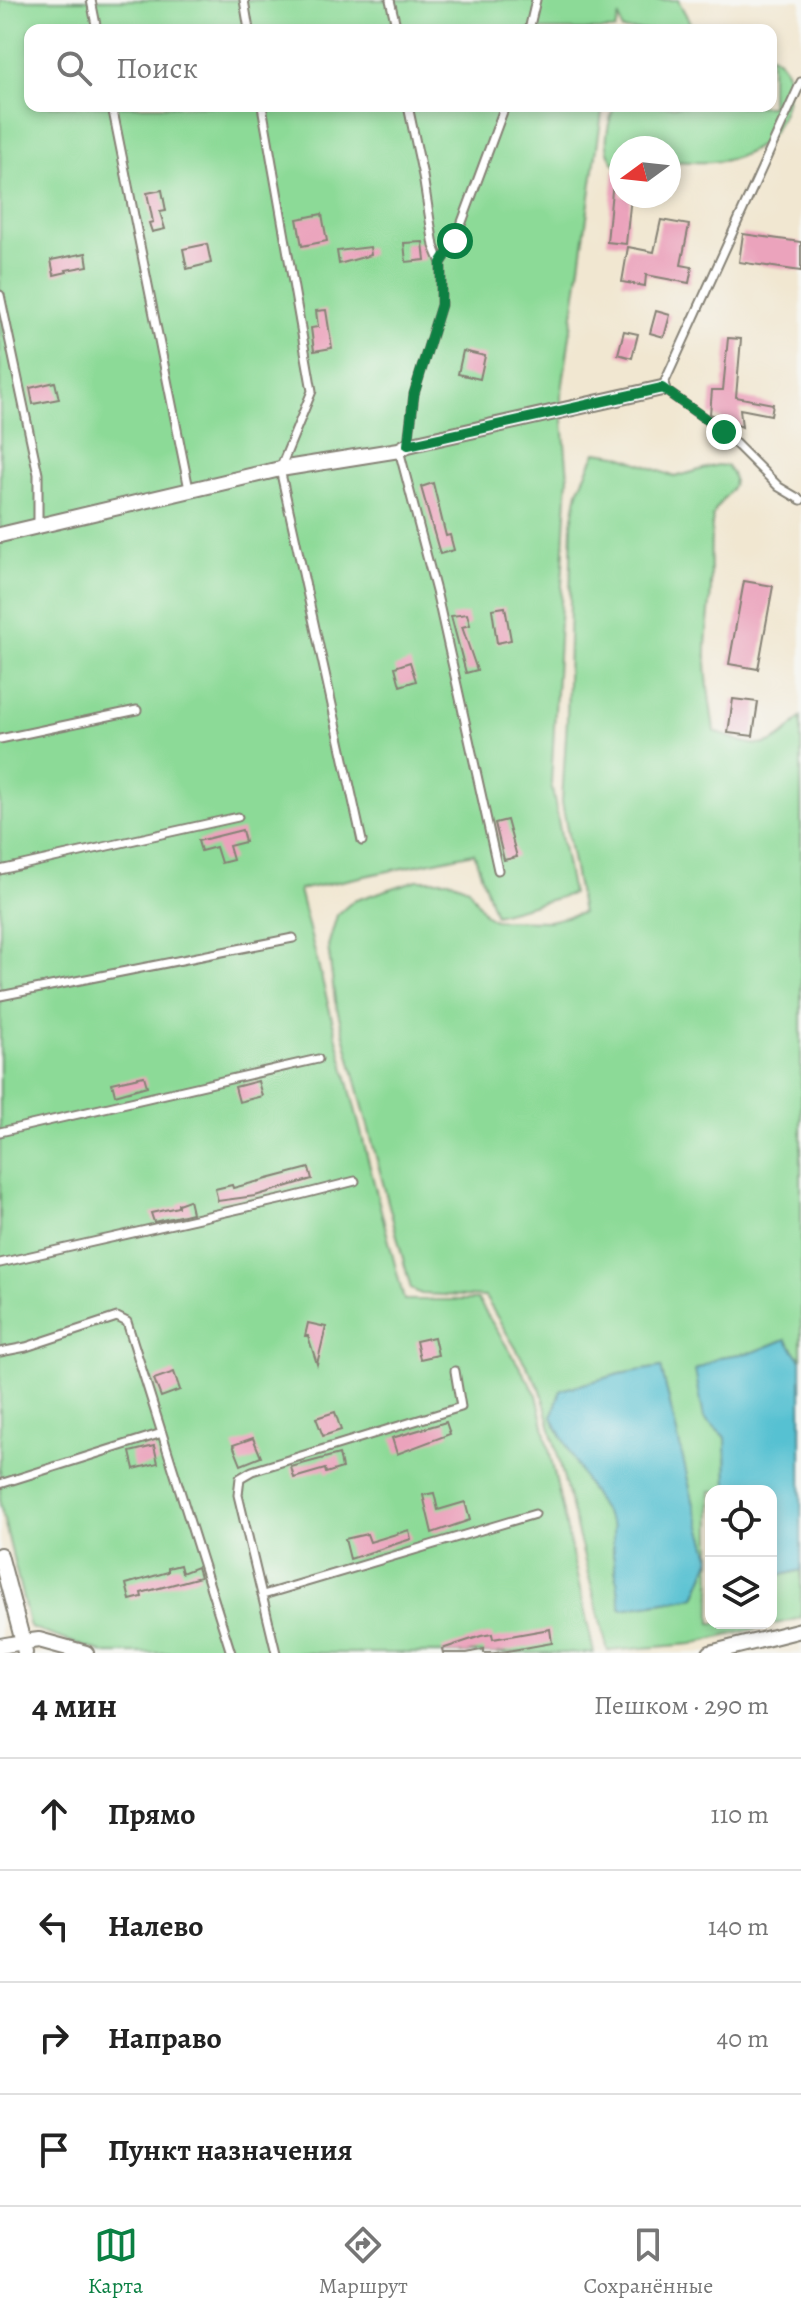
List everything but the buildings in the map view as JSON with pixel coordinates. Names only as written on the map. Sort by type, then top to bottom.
[{"type":"street","points":[[0,535],[189,489],[404,447],[662,388]]},
{"type":"street","points":[[0,1555],[24,1648]]},
{"type":"street","points":[[710,1653],[727,1652],[801,1630]]},
{"type":"street","points":[[0,1646],[24,1648],[39,1640],[86,1653]]},
{"type":"lane","points":[[91,0],[96,24]]},
{"type":"lane","points":[[244,0],[248,24]]},
{"type":"lane","points":[[390,0],[396,24]]},
{"type":"lane","points":[[530,24],[536,0]]},
{"type":"lane","points":[[801,82],[662,388],[724,432],[779,487],[801,500]]},
{"type":"lane","points":[[113,112],[189,489]]},
{"type":"lane","points":[[263,112],[312,391],[280,469],[362,841]]},
{"type":"lane","points":[[409,112],[434,246],[441,263],[441,305],[414,394],[404,447],[498,870]]},
{"type":"lane","points":[[441,263],[455,241],[503,112]]},
{"type":"lane","points":[[0,295],[38,474],[38,527]]},
{"type":"lane","points":[[0,739],[137,710]]},
{"type":"lane","points":[[0,870],[238,817]]},
{"type":"lane","points":[[0,996],[293,938]]},
{"type":"lane","points":[[0,1132],[318,1059]]},
{"type":"lane","points":[[0,1263],[355,1181]]},
{"type":"lane","points":[[0,1352],[26,1347],[117,1317],[127,1322],[231,1653]]},
{"type":"lane","points":[[276,1653],[238,1495],[240,1478],[252,1471],[351,1438],[461,1407],[455,1371]]},
{"type":"lane","points":[[0,1484],[162,1433]]},
{"type":"lane","points":[[263,1595],[535,1514]]},
{"type":"green space","points":[[0,0],[678,0],[691,24],[621,24],[619,16],[617,24],[24,24],[24,112],[602,112],[561,398],[568,477],[551,783],[572,894],[495,915],[474,853],[299,890],[404,1300],[478,1300],[537,1395],[594,1653],[104,1653],[30,1628],[0,1504]]},
{"type":"green space","points":[[777,59],[786,70],[788,90],[778,123],[770,136],[742,155],[721,161],[681,161],[681,136],[609,136],[609,153],[607,140],[612,112],[777,112]]},
{"type":"green space","points":[[596,452],[618,455],[675,477],[717,465],[727,466],[734,481],[716,510],[711,534],[706,658],[714,731],[761,745],[780,738],[801,717],[801,1360],[786,1339],[754,1352],[720,1357],[704,1418],[726,1438],[727,1485],[705,1485],[705,1539],[661,1367],[561,1390],[552,1417],[585,1481],[613,1526],[613,1553],[621,1609],[695,1597],[705,1573],[705,1629],[755,1629],[692,1644],[608,1651],[541,1390],[485,1297],[421,1294],[411,1289],[335,1001],[328,946],[337,915],[353,901],[417,880],[449,880],[468,888],[485,914],[494,920],[549,921],[582,913],[562,802],[572,523],[578,491]]},
{"type":"green space","points":[[801,1570],[801,1618],[777,1624],[777,1576]]},
{"type":"water","points":[[786,1339],[801,1360],[801,1570],[777,1576],[777,1485],[727,1485],[726,1438],[704,1418],[695,1370],[720,1357],[754,1352]]},
{"type":"water","points":[[661,1367],[705,1539],[705,1573],[695,1597],[621,1609],[613,1553],[613,1526],[585,1481],[552,1417],[561,1390]]},
{"type":"route","points":[[455,241],[441,263],[441,305],[414,394],[408,445],[662,388],[724,432]]}]
